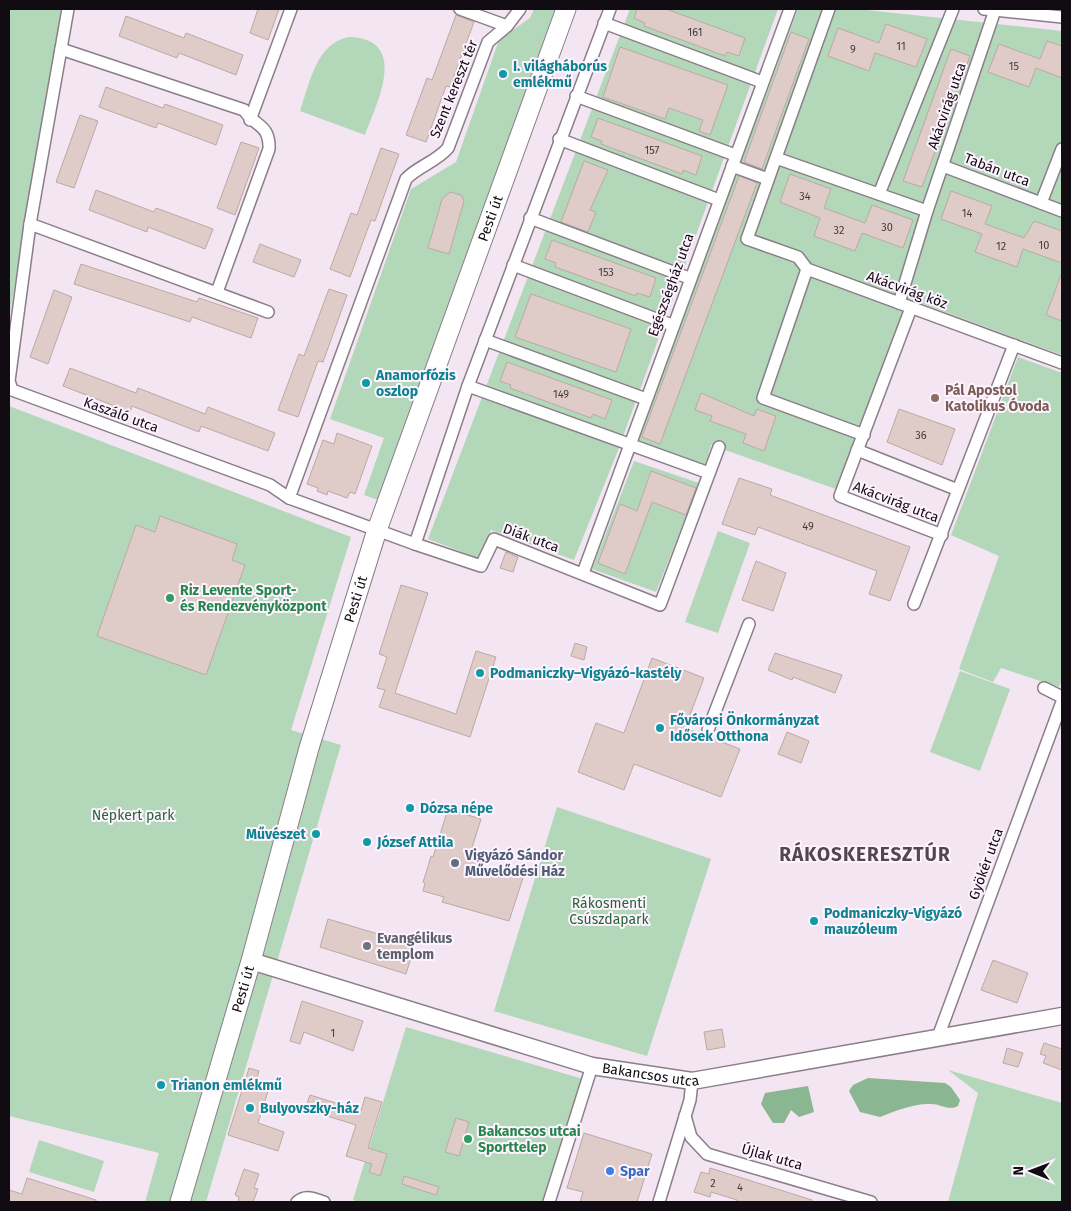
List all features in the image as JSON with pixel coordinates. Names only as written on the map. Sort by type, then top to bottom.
[{"type":"main road","name":"Pesti út","points":[[180,1202],[307,755],[376,530],[566,9]]},
{"type":"street","name":"Kaszáló utca","points":[[68,9],[30,224],[9,381],[12,390],[270,485],[289,498],[376,530]]},
{"type":"street","points":[[250,120],[291,9]]},
{"type":"street","points":[[460,9],[507,26],[520,9]]},
{"type":"street","points":[[415,544],[468,386],[559,139],[610,9]]},
{"type":"street","name":"Egészségház utca","points":[[583,573],[689,278],[790,9]]},
{"type":"street","points":[[576,96],[734,161],[768,179],[829,9]]},
{"type":"street","name":"Akácvirág utca","points":[[879,194],[953,9]]},
{"type":"street","points":[[989,9],[1062,17]]},
{"type":"street","name":"Akácvirág utca","points":[[899,303],[943,166],[989,9]]},
{"type":"street","points":[[604,23],[762,82]]},
{"type":"street","name":"Szent kereszt tér","points":[[289,498],[406,179],[413,172],[442,155],[448,148],[488,42],[507,26]]},
{"type":"street","points":[[60,49],[244,110],[250,120],[263,126],[269,138],[269,149],[217,292]]},
{"type":"street","points":[[559,139],[719,200]]},
{"type":"street","name":"Tabán utca","points":[[1040,203],[1062,149]]},
{"type":"street","points":[[776,158],[927,211]]},
{"type":"street","name":"Tabán utca","points":[[943,166],[1062,212]]},
{"type":"street","name":"Akácvirág köz","points":[[768,179],[746,239],[798,257],[807,270],[1062,363]]},
{"type":"street","points":[[530,218],[689,278]]},
{"type":"street","points":[[30,224],[268,312]]},
{"type":"street","points":[[513,265],[672,325]]},
{"type":"street","points":[[807,270],[763,398],[864,434]]},
{"type":"street","points":[[911,308],[857,450],[958,490]]},
{"type":"street","points":[[485,340],[646,399]]},
{"type":"street","points":[[914,604],[1014,345]]},
{"type":"street","points":[[468,386],[709,473],[719,447]]},
{"type":"street","name":"Akácvirág utca","points":[[857,450],[840,496],[942,535]]},
{"type":"street","name":"Diák utca","points":[[376,530],[481,566],[494,539],[660,605],[709,473]]},
{"type":"street","points":[[708,730],[749,624]]},
{"type":"street","points":[[1044,688],[1062,697]]},
{"type":"street","name":"Gyökér utca","points":[[938,1037],[1062,702]]},
{"type":"street","name":"Bakancsos utca","points":[[250,960],[592,1066],[692,1081],[1062,1016]]},
{"type":"street","points":[[549,1202],[592,1066]]},
{"type":"street","points":[[659,1202],[685,1116],[692,1081]]},
{"type":"street","name":"Újlak utca","points":[[685,1116],[691,1137],[706,1154],[871,1202]]},
{"type":"street","points":[[298,1202],[302,1198],[308,1197],[324,1202]]},
{"type":"green space","points":[[9,9],[63,9],[9,318]]},
{"type":"green space","points":[[534,9],[557,9],[378,500],[364,495],[384,438],[330,419],[411,189],[456,162],[499,40],[530,18]]},
{"type":"green space","points":[[630,9],[778,9],[617,453],[574,560],[491,530],[478,558],[428,539]]},
{"type":"green space","points":[[798,9],[857,9],[1062,31],[1062,355],[910,299],[836,489],[711,445],[705,466],[637,440]]},
{"type":"green space","points":[[349,37],[368,40],[379,49],[384,60],[381,90],[365,135],[300,111],[311,77],[322,56],[329,47]]},
{"type":"green space","points":[[1018,357],[1062,373],[1062,680],[1059,687],[1001,668],[993,682],[959,669],[999,556],[951,535]]},
{"type":"green space","name":"Népkert park","points":[[9,406],[351,537],[291,730],[341,745],[206,1202],[145,1202],[159,1153],[9,1116]]},
{"type":"green space","points":[[634,461],[699,483],[656,592],[592,569]]},
{"type":"green space","points":[[718,531],[750,543],[718,633],[685,622]]},
{"type":"green space","points":[[960,671],[1010,689],[980,771],[930,752]]},
{"type":"green space","name":"Rákosmenti Csúszdapark","points":[[557,807],[711,859],[647,1056],[494,1011]]},
{"type":"green space","name":"Bakancsos utcai Sporttelep","points":[[406,1027],[583,1079],[545,1202],[359,1202],[353,1200]]},
{"type":"green space","points":[[948,1070],[1062,1103],[1062,1202],[948,1202],[978,1093]]},
{"type":"green space","points":[[868,1078],[945,1083],[951,1087],[960,1100],[958,1106],[954,1107],[948,1108],[931,1104],[918,1105],[880,1117],[860,1112],[849,1091],[853,1085]]},
{"type":"green space","points":[[808,1086],[814,1112],[799,1117],[791,1110],[784,1123],[773,1123],[761,1104],[765,1093]]},
{"type":"green space","points":[[39,1140],[104,1161],[94,1192],[29,1172]]},
{"type":"building","points":[[258,9],[279,9],[268,40],[250,33]]},
{"type":"building","points":[[637,9],[666,9],[745,38],[739,56],[727,52],[725,56],[644,26],[645,23],[634,18]]},
{"type":"building","points":[[456,15],[474,22],[450,87],[446,86],[426,142],[406,135],[427,78],[432,80]]},
{"type":"building","points":[[126,16],[184,38],[186,33],[243,55],[236,75],[179,53],[177,58],[119,36]]},
{"type":"building","points":[[886,24],[927,39],[916,67],[875,53],[869,71],[828,56],[838,28],[879,43]]},
{"type":"building","points":[[791,32],[809,39],[762,169],[744,162]]},
{"type":"building","points":[[1047,41],[1062,46],[1062,78],[1036,68],[1029,87],[988,72],[999,44],[1040,59]]},
{"type":"building","points":[[620,47],[728,85],[710,135],[699,131],[703,120],[669,108],[665,119],[603,97]]},
{"type":"building","points":[[951,49],[970,56],[922,187],[903,181]]},
{"type":"building","points":[[106,87],[163,108],[165,104],[223,125],[216,145],[158,123],[156,128],[99,107]]},
{"type":"building","points":[[80,115],[98,121],[74,188],[56,182]]},
{"type":"building","points":[[598,118],[702,156],[696,175],[683,170],[682,174],[601,144],[602,141],[591,137]]},
{"type":"building","points":[[241,142],[259,148],[235,215],[217,208]]},
{"type":"building","points":[[381,148],[399,154],[375,221],[371,220],[350,277],[330,269],[351,213],[357,215]]},
{"type":"building","points":[[584,161],[608,170],[590,210],[596,212],[588,232],[561,222]]},
{"type":"building","points":[[790,174],[831,189],[824,208],[865,223],[872,205],[913,220],[903,248],[862,233],[855,251],[814,236],[820,218],[780,202]]},
{"type":"building","points":[[739,176],[757,183],[660,444],[642,437]]},
{"type":"building","points":[[96,190],[154,212],[156,208],[213,229],[205,249],[148,227],[147,232],[89,210]]},
{"type":"building","points":[[951,191],[992,206],[985,224],[1024,238],[1034,221],[1062,231],[1062,263],[1023,249],[1017,267],[975,252],[982,234],[941,219]]},
{"type":"building","points":[[450,192],[461,195],[464,201],[449,254],[428,248],[442,199]]},
{"type":"building","points":[[552,240],[656,278],[650,297],[637,293],[636,296],[555,267],[556,263],[545,259]]},
{"type":"building","points":[[260,244],[301,260],[294,277],[253,262]]},
{"type":"building","points":[[81,264],[197,302],[199,298],[258,318],[251,338],[192,317],[190,322],[74,284]]},
{"type":"building","points":[[1062,275],[1062,321],[1046,315]]},
{"type":"building","points":[[329,289],[347,295],[323,362],[318,361],[298,417],[278,410],[299,354],[304,356]]},
{"type":"building","points":[[54,290],[72,297],[48,364],[30,357]]},
{"type":"building","points":[[531,294],[631,329],[616,372],[515,337]]},
{"type":"building","points":[[507,362],[612,400],[605,419],[593,414],[591,418],[510,388],[511,385],[500,381]]},
{"type":"building","points":[[70,368],[136,393],[138,388],[205,414],[208,407],[275,433],[268,451],[201,426],[199,432],[132,406],[130,412],[63,386]]},
{"type":"building","points":[[701,393],[754,416],[757,409],[776,416],[764,451],[743,443],[746,434],[710,421],[712,416],[695,410]]},
{"type":"building","points":[[899,409],[955,429],[942,465],[887,442]]},
{"type":"building","points":[[337,433],[372,446],[355,494],[350,492],[347,498],[328,491],[327,495],[317,491],[318,488],[307,484],[323,440],[334,444]]},
{"type":"building","points":[[651,471],[696,488],[686,515],[652,502],[625,574],[598,563],[620,504],[637,511]]},
{"type":"building","points":[[739,478],[772,489],[770,495],[910,547],[890,601],[869,594],[877,571],[758,527],[755,535],[722,524]]},
{"type":"building","name":"Riz Levente Sport- és Rendezvényközpont","points":[[160,516],[237,544],[232,560],[245,565],[206,675],[97,636],[136,525],[155,532]]},
{"type":"building","points":[[506,552],[518,557],[513,572],[500,568]]},
{"type":"building","points":[[756,561],[786,573],[773,611],[742,600]]},
{"type":"building","name":"Podmaniczky–Vigyázó-kastély","points":[[401,585],[428,593],[395,693],[456,714],[476,651],[496,657],[470,737],[379,707],[385,690],[377,688],[387,657],[379,654]]},
{"type":"building","points":[[575,643],[587,647],[584,660],[571,656]]},
{"type":"building","points":[[775,653],[842,675],[835,693],[793,677],[792,680],[768,670]]},
{"type":"building","name":"Fővárosi Önkormányzat Idősek Otthona","points":[[652,658],[704,678],[685,728],[740,749],[721,797],[634,764],[624,790],[578,772],[596,723],[624,733]]},
{"type":"building","points":[[787,732],[809,741],[801,763],[778,754]]},
{"type":"building","name":"Vigyázó Sándor Művelődési Ház","points":[[448,809],[481,819],[471,851],[484,855],[479,871],[501,878],[503,869],[524,875],[509,921],[442,902],[444,897],[423,891],[425,883],[423,882]]},
{"type":"building","name":"Evangélikus templom","points":[[328,919],[415,945],[406,974],[320,947]]},
{"type":"building","points":[[993,960],[1028,973],[1017,1003],[981,990]]},
{"type":"building","points":[[302,1001],[363,1021],[353,1051],[304,1032],[300,1044],[290,1041]]},
{"type":"building","points":[[722,1029],[725,1047],[707,1050],[704,1032]]},
{"type":"building","points":[[1044,1043],[1062,1049],[1062,1070],[1043,1063],[1046,1056],[1040,1054]]},
{"type":"building","points":[[1007,1048],[1023,1053],[1018,1067],[1003,1063]]},
{"type":"building","name":"Bulyovszky-ház","points":[[249,1068],[259,1071],[255,1084],[269,1088],[258,1123],[284,1132],[278,1151],[228,1135]]},
{"type":"building","points":[[310,1095],[361,1111],[365,1097],[382,1102],[368,1148],[387,1154],[380,1176],[369,1172],[372,1164],[346,1156],[356,1125],[305,1109]]},
{"type":"building","points":[[456,1118],[469,1122],[459,1156],[445,1152]]},
{"type":"building","name":"Spar","points":[[584,1133],[652,1154],[637,1202],[580,1202],[583,1192],[567,1188]]},
{"type":"building","points":[[710,1168],[812,1200],[812,1202],[737,1202],[737,1200],[711,1192],[710,1197],[694,1192],[701,1172],[709,1174]]},
{"type":"building","points":[[244,1169],[259,1174],[254,1188],[258,1189],[253,1202],[238,1202],[239,1197],[235,1195]]},
{"type":"building","points":[[404,1176],[439,1187],[436,1195],[402,1184]]},
{"type":"building","points":[[27,1178],[96,1200],[96,1202],[9,1202],[9,1190],[22,1194]]},
{"type":"place","name":"I. világháborús emlékmű","points":[[503,74]]},
{"type":"place","name":"Anamorfózis oszlop","points":[[366,383]]},
{"type":"place","name":"Pál Apostol Katolikus Óvoda","points":[[935,398]]},
{"type":"place","name":"Riz Levente Sport- és Rendezvényközpont","points":[[170,598]]},
{"type":"place","name":"Podmaniczky–Vigyázó-kastély","points":[[480,673]]},
{"type":"place","name":"Fővárosi Önkormányzat Idősek Otthona","points":[[660,728]]},
{"type":"place","name":"Dózsa népe","points":[[410,808]]},
{"type":"place","name":"Művészet","points":[[316,834]]},
{"type":"place","name":"József Attila","points":[[367,842]]},
{"type":"place","name":"Vigyázó Sándor Művelődési Ház","points":[[455,863]]},
{"type":"place","name":"Podmaniczky-Vigyázó mauzóleum","points":[[814,921]]},
{"type":"place","name":"Evangélikus templom","points":[[367,946]]},
{"type":"place","name":"Trianon emlékmű","points":[[161,1085]]},
{"type":"place","name":"Bulyovszky-ház","points":[[250,1108]]},
{"type":"place","name":"Bakancsos utcai Sporttelep","points":[[468,1139]]},
{"type":"place","name":"Spar","points":[[610,1171]]},
{"type":"district","name":"RÁKOSKERESZTÚR","points":[[865,854]]}]
